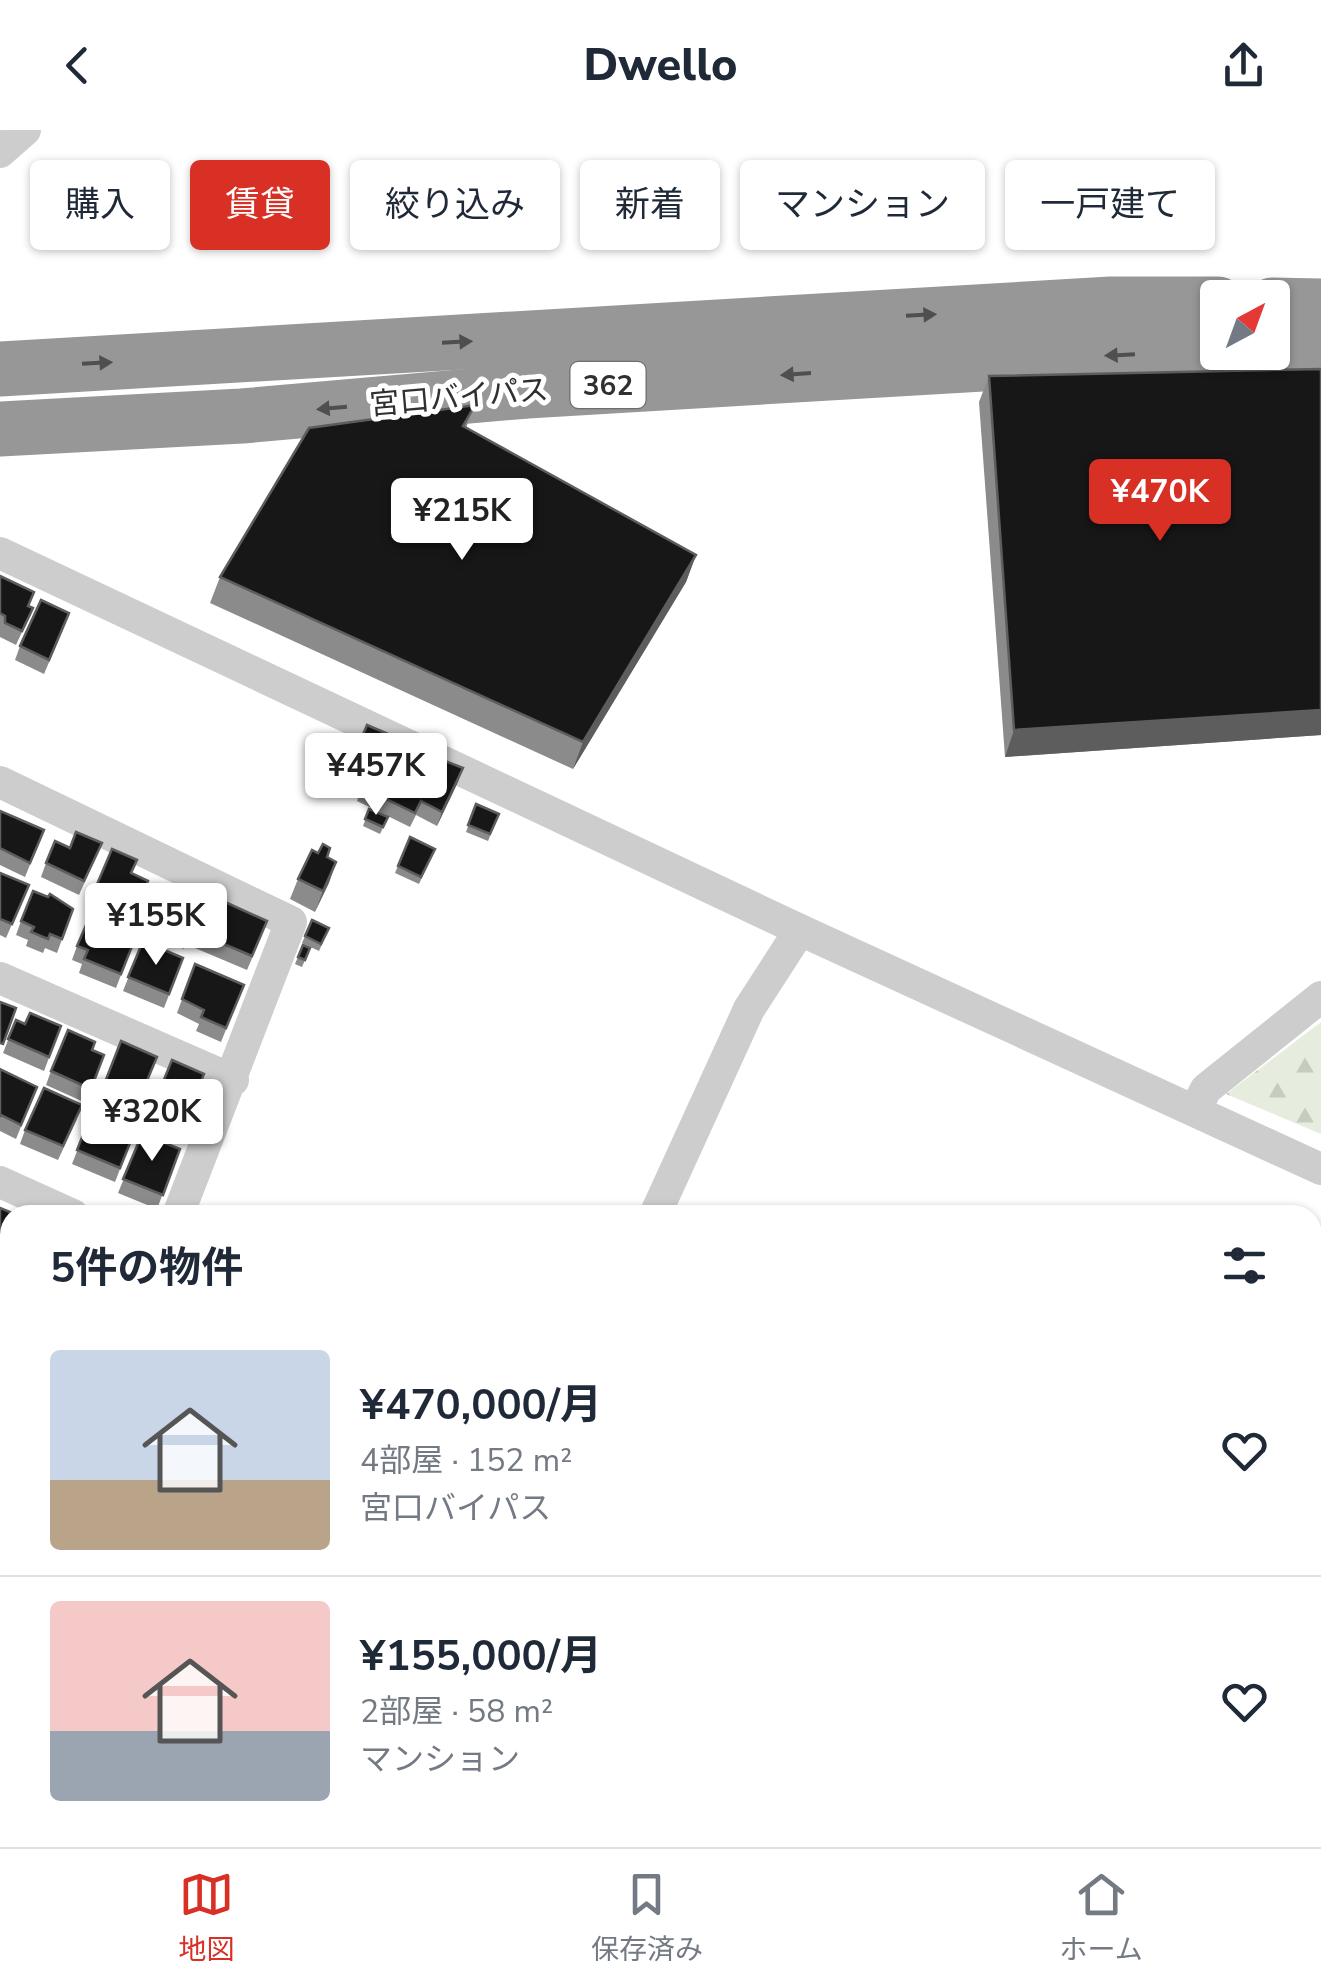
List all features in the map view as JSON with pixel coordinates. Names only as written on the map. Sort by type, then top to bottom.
[{"type":"highway","name":"宮口バイパス","points":[[0,369],[1092,305],[1200,304]]},
{"type":"highway","points":[[1290,305],[1321,306]]},
{"type":"highway","name":"宮口バイパス","points":[[0,429],[242,416],[642,383],[1200,351]]},
{"type":"highway","points":[[1290,353],[1321,354]]},
{"type":"street","points":[[0,152],[25,130]]},
{"type":"street","points":[[0,553],[800,930],[1321,1169]]},
{"type":"street","points":[[0,782],[291,922],[182,1205]]},
{"type":"street","points":[[660,1205],[749,1009],[800,930]]},
{"type":"street","points":[[0,978],[232,1080]]},
{"type":"street","points":[[1196,1110],[1206,1089],[1321,998]]},
{"type":"street","points":[[0,1182],[52,1205]]},
{"type":"green space","points":[[1321,1022],[1321,1134],[1226,1094]]},
{"type":"building","points":[[1321,369],[1321,710],[1014,730],[989,376]]},
{"type":"building","points":[[475,405],[463,426],[696,555],[583,742],[220,577],[309,428]]},
{"type":"building","points":[[0,576],[34,592],[28,606],[33,608],[22,631],[5,623],[5,616],[0,613]]},
{"type":"building","points":[[41,600],[69,613],[49,660],[20,646]]},
{"type":"building","points":[[367,725],[388,734],[386,738],[463,768],[442,812],[421,801],[415,813],[362,787],[365,778],[348,770]]},
{"type":"building","points":[[476,804],[499,814],[490,834],[468,825]]},
{"type":"building","points":[[369,809],[388,817],[383,827],[365,819]]},
{"type":"building","points":[[0,811],[44,830],[30,863],[0,848]]},
{"type":"building","points":[[76,832],[102,843],[84,881],[46,863],[55,841],[70,848]]},
{"type":"building","points":[[410,837],[435,849],[421,877],[398,866]]},
{"type":"building","points":[[323,844],[330,848],[327,857],[336,862],[323,891],[298,879],[312,850],[318,853]]},
{"type":"building","points":[[112,849],[137,860],[131,873],[148,881],[138,907],[95,889]]},
{"type":"building","points":[[0,873],[29,885],[12,924],[0,919]]},
{"type":"building","points":[[161,886],[202,903],[189,935],[150,918]]},
{"type":"building","points":[[33,891],[48,897],[50,894],[73,909],[62,939],[50,934],[48,939],[31,932],[34,927],[21,921]]},
{"type":"building","points":[[214,897],[267,921],[252,956],[200,934]]},
{"type":"building","points":[[90,916],[136,936],[121,974],[84,959],[88,950],[77,946]]},
{"type":"building","points":[[312,920],[329,928],[321,944],[305,936]]},
{"type":"building","points":[[143,941],[183,958],[169,994],[128,977]]},
{"type":"building","points":[[303,945],[310,948],[305,960],[298,957]]},
{"type":"building","points":[[195,964],[244,985],[226,1028],[201,1017],[204,1010],[182,999]]},
{"type":"building","points":[[0,1002],[16,1008],[3,1044],[0,1043]]},
{"type":"building","points":[[30,1013],[61,1026],[49,1057],[8,1039],[16,1020],[25,1024]]},
{"type":"building","points":[[68,1030],[95,1042],[92,1050],[104,1055],[91,1089],[51,1071]]},
{"type":"building","points":[[121,1041],[157,1057],[140,1097],[105,1082]]},
{"type":"building","points":[[172,1060],[204,1074],[189,1112],[156,1099]]},
{"type":"building","points":[[0,1069],[37,1087],[21,1125],[0,1117]]},
{"type":"building","points":[[44,1088],[82,1105],[63,1146],[25,1130]]},
{"type":"building","points":[[93,1110],[136,1128],[120,1168],[77,1150]]},
{"type":"building","points":[[142,1134],[180,1149],[163,1195],[123,1179]]}]
